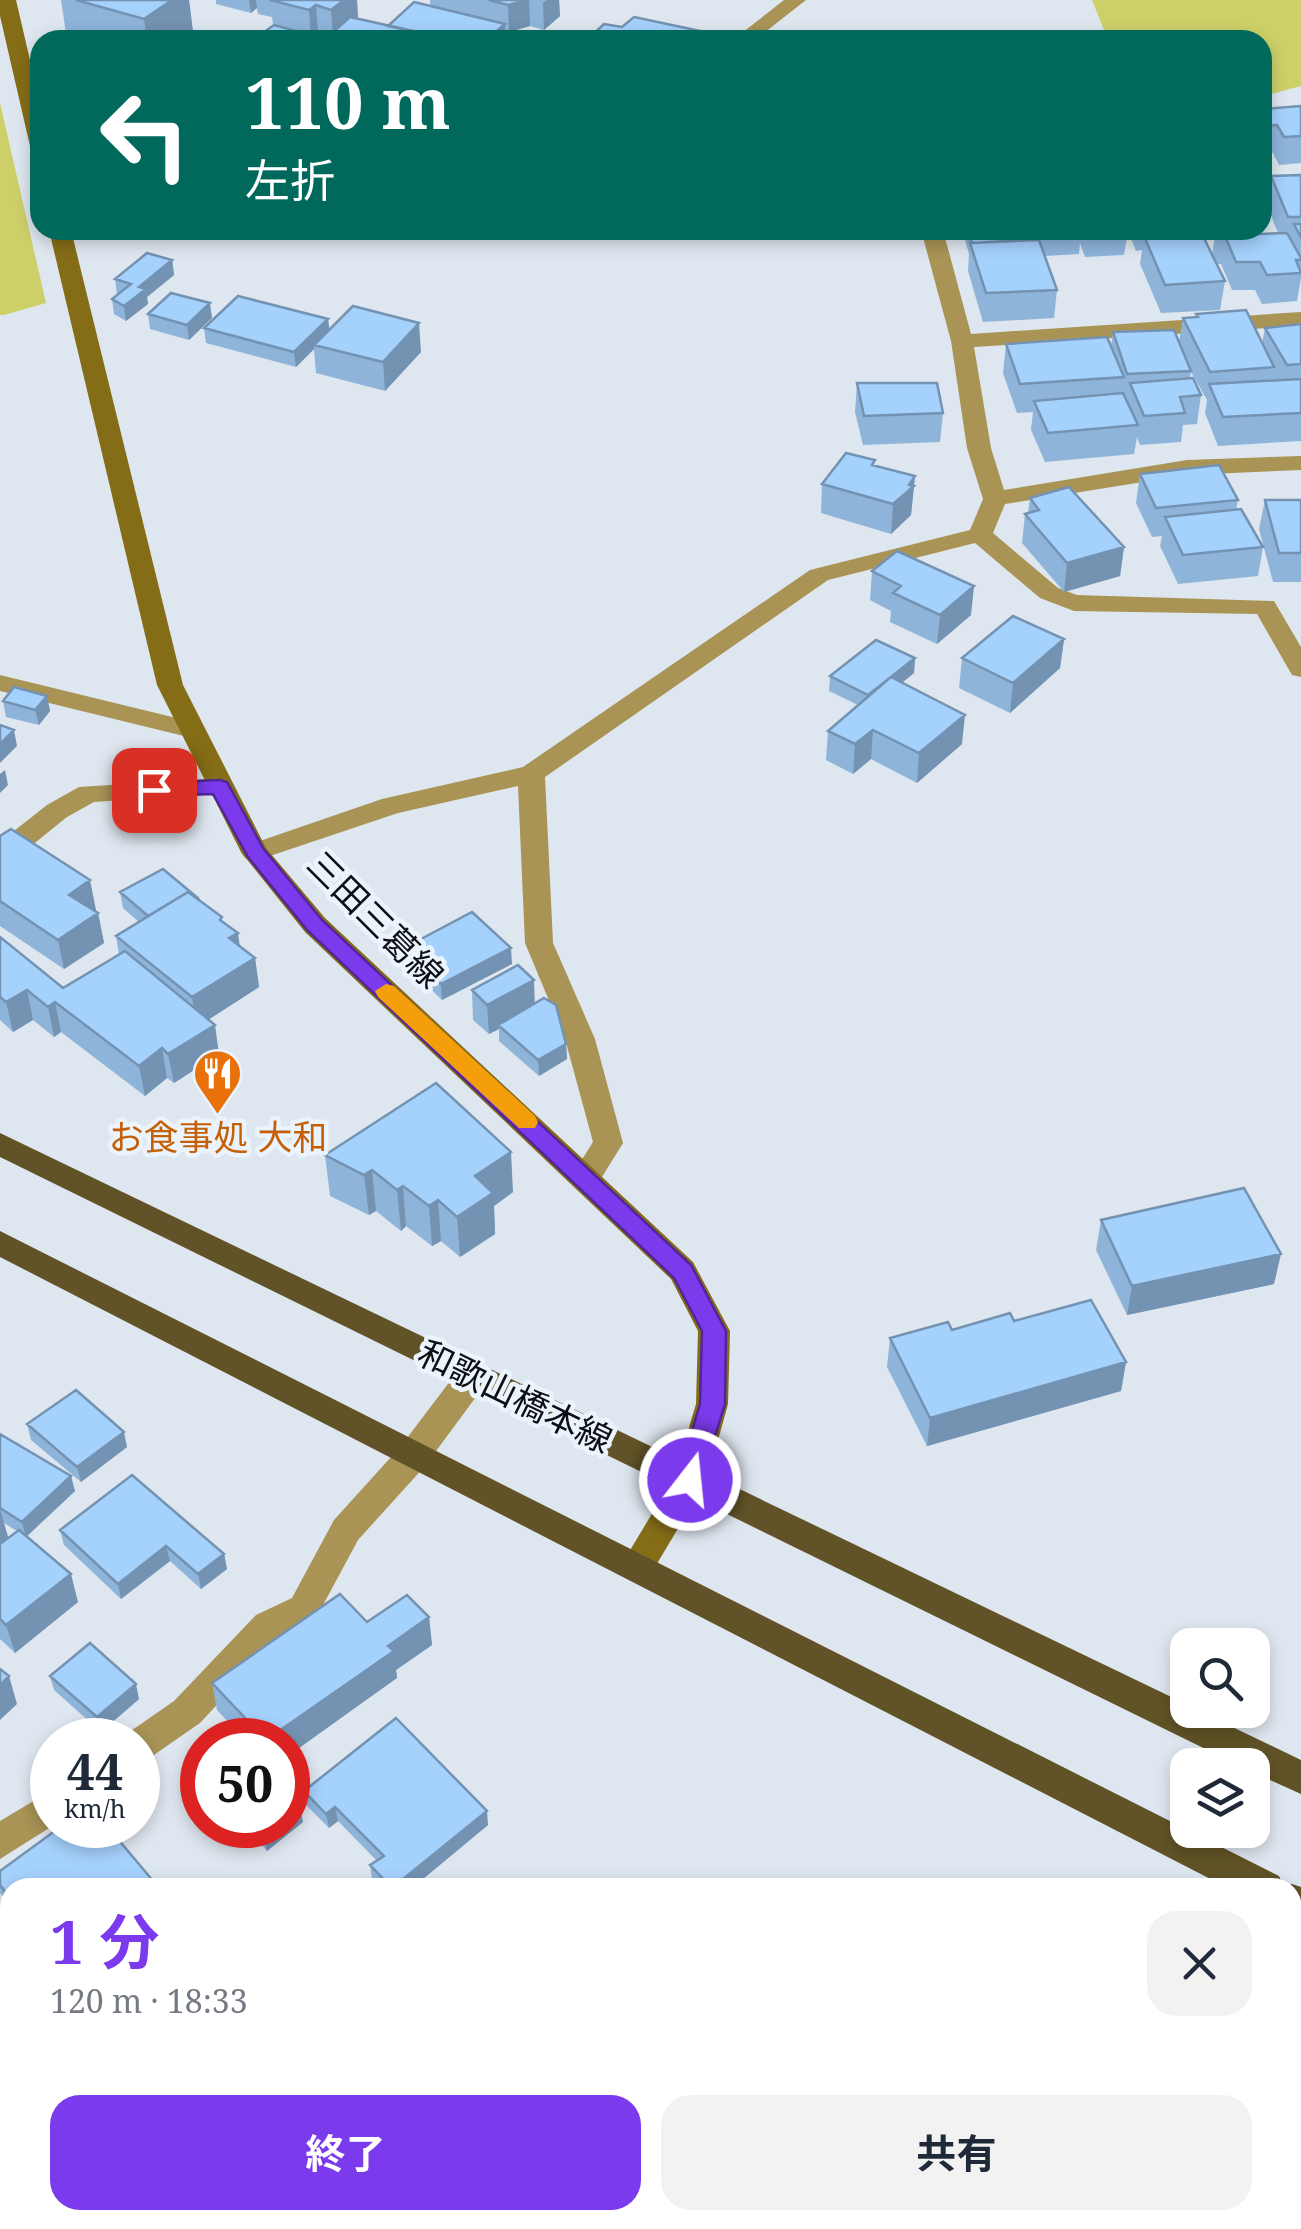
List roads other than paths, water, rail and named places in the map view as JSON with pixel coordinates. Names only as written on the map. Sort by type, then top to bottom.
[{"type":"main road","points":[[6,0],[30,103]]},
{"type":"main road","name":"三田三葛線","points":[[62,240],[170,686],[255,852],[315,925],[586,1176],[682,1271],[714,1331],[712,1404],[690,1480],[636,1567]]},
{"type":"main road","name":"和歌山橋本線","points":[[0,1144],[1301,1778]]},
{"type":"main road","points":[[0,1243],[1246,1878]]},
{"type":"street","points":[[756,30],[796,0]]},
{"type":"street","points":[[1272,184],[1301,182]]},
{"type":"street","points":[[935,240],[962,342],[979,448],[995,499],[980,536]]},
{"type":"street","points":[[962,342],[1301,318]]},
{"type":"street","points":[[995,499],[1146,475],[1271,461],[1301,463]]},
{"type":"street","points":[[980,536],[1049,593],[1074,603],[1265,606],[1301,669]]},
{"type":"street","points":[[255,852],[392,806],[531,774],[819,576],[980,536]]},
{"type":"street","points":[[0,683],[192,730]]},
{"type":"street","points":[[531,774],[539,943],[580,1039],[608,1143],[586,1176]]},
{"type":"street","points":[[0,856],[57,811],[88,793],[220,787]]},
{"type":"street","points":[[160,1731],[187,1712],[268,1626],[304,1608],[346,1530],[413,1456],[472,1377]]},
{"type":"street","points":[[0,1842],[30,1821]]},
{"type":"place","name":"お食事処 大和","points":[[218,1116]]}]
